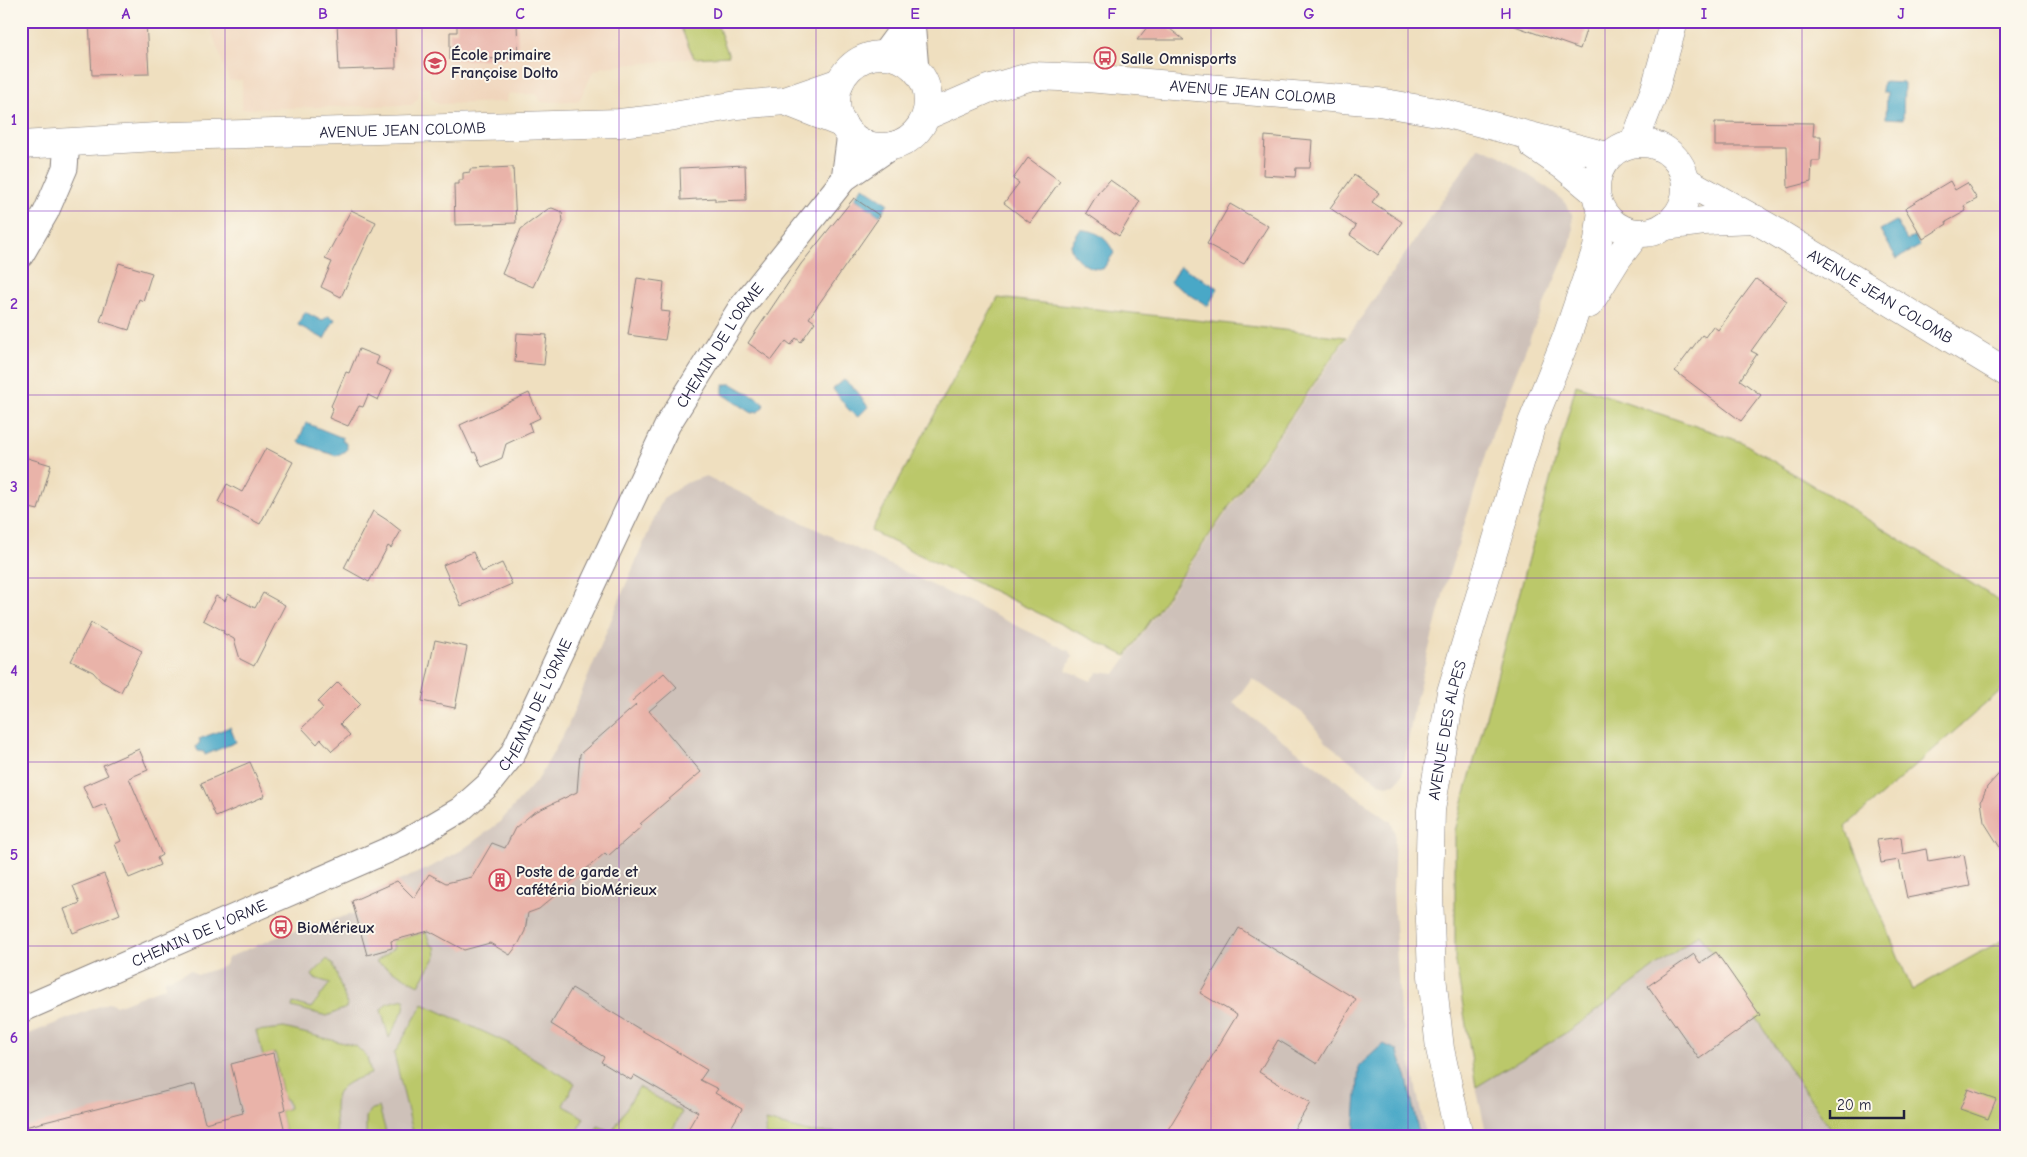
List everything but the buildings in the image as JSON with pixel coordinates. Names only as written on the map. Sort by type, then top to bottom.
[{"type":"street","points":[[883,55],[908,21]]},
{"type":"street","points":[[912,21],[920,76],[928,104],[926,116],[918,130],[907,140],[892,146],[877,147],[862,142],[846,129],[837,111],[836,96],[840,82],[847,71],[857,62],[883,55],[895,57],[906,62],[920,76]]},
{"type":"street","points":[[1634,142],[1655,89],[1674,21]]},
{"type":"street","name":"AVENUE JEAN COLOMB","points":[[920,76],[988,90]]},
{"type":"street","name":"AVENUE JEAN COLOMB","points":[[926,116],[988,90],[1032,76],[1087,78],[1380,102],[1443,113],[1608,156]]},
{"type":"street","name":"AVENUE JEAN COLOMB","points":[[21,145],[228,134],[619,123],[656,119],[737,105],[785,101],[840,82]]},
{"type":"street","points":[[1655,89],[1662,147]]},
{"type":"street","name":"AVENUE JEAN COLOMB","points":[[785,101],[846,129]]},
{"type":"street","points":[[844,179],[846,129]]},
{"type":"street","name":"AVENUE JEAN COLOMB","points":[[1515,132],[1564,167],[1598,201]]},
{"type":"street","points":[[21,255],[46,212],[65,168],[66,142]]},
{"type":"street","points":[[1634,142],[1649,143],[1662,147],[1673,156],[1681,167],[1686,181],[1686,194],[1682,206],[1675,218],[1665,226],[1652,232],[1637,233],[1623,230],[1611,222],[1598,201],[1596,179],[1600,167],[1608,156],[1620,147],[1634,142]]},
{"type":"street","name":"CHEMIN DE L'ORME","points":[[21,1010],[402,844],[460,810],[488,785],[512,755],[516,747],[668,424],[740,309],[844,179],[892,146]]},
{"type":"street","name":"AVENUE JEAN COLOMB","points":[[1686,181],[1756,220],[2006,372]]},
{"type":"street","name":"AVENUE DES ALPES","points":[[1459,1136],[1440,1049],[1432,976],[1428,894],[1430,810],[1451,692],[1532,423],[1566,338],[1597,248],[1598,201]]},
{"type":"street","points":[[1665,226],[1704,221],[1756,220]]},
{"type":"street","name":"AVENUE DES ALPES","points":[[1566,338],[1617,258],[1637,233]]},
{"type":"shaded area","name":"École primaire Françoise Dolto","points":[[208,21],[678,21],[694,58],[603,67],[593,72],[579,101],[541,102],[537,94],[507,94],[506,102],[438,104],[431,97],[430,87],[419,88],[419,97],[412,105],[242,109],[242,80],[229,81]]},
{"type":"shaded area","name":"BioMérieux","points":[[1479,147],[1497,154],[1552,191],[1566,203],[1572,214],[1573,231],[1570,245],[1535,325],[1493,432],[1445,587],[1415,703],[1402,774],[1396,784],[1387,785],[1379,783],[1327,743],[1304,714],[1252,678],[1233,703],[1391,822],[1395,832],[1393,891],[1400,1011],[1426,1136],[21,1136],[21,1037],[110,1002],[116,1006],[165,987],[165,980],[191,970],[197,975],[224,966],[229,957],[282,935],[355,913],[352,901],[429,868],[462,850],[499,823],[539,778],[567,728],[663,498],[686,483],[706,476],[1069,651],[1072,657],[1066,670],[1091,681],[1098,672],[1115,674]]},
{"type":"shaded area","points":[[1699,933],[1835,1136],[1487,1136],[1476,1087],[1572,1029]]},
{"type":"green space","points":[[678,21],[716,21],[729,56],[694,58]]},
{"type":"green space","points":[[998,298],[1346,337],[1126,656],[871,531]]},
{"type":"green space","points":[[1576,385],[1742,442],[2006,606],[2006,686],[1845,827],[1912,990],[2006,938],[2006,1136],[1835,1136],[1699,934],[1572,1029],[1476,1087],[1455,957],[1455,831]]},
{"type":"green space","points":[[426,932],[430,944],[435,947],[436,956],[419,985],[376,962],[394,948],[392,941]]},
{"type":"green space","points":[[327,959],[333,964],[347,1004],[346,1008],[327,1016],[292,1007],[293,1003],[311,1008],[330,983],[314,978],[312,975]]},
{"type":"green space","points":[[405,999],[404,1009],[389,1038],[381,1010],[387,1003]]},
{"type":"green space","points":[[423,1004],[510,1044],[575,1083],[563,1105],[584,1118],[574,1136],[414,1136],[394,1054]]},
{"type":"green space","points":[[284,1028],[356,1046],[367,1057],[371,1074],[348,1084],[337,1095],[335,1111],[337,1136],[286,1136],[280,1111],[289,1108],[287,1100],[284,1100],[276,1063],[278,1062],[275,1053],[263,1056],[256,1031]]},
{"type":"green space","points":[[639,1087],[682,1112],[669,1136],[593,1136],[598,1126],[612,1132]]},
{"type":"green space","points":[[379,1107],[387,1136],[366,1136],[366,1117],[370,1110]]},
{"type":"green space","points":[[766,1121],[808,1132],[874,1133],[879,1136],[766,1136]]},
{"type":"water","points":[[1883,82],[1904,83],[1903,119],[1886,118],[1887,92],[1882,92]]},
{"type":"water","points":[[863,187],[888,203],[880,216],[854,198]]},
{"type":"water","points":[[1896,221],[1907,240],[1914,237],[1920,246],[1897,259],[1880,230]]},
{"type":"water","points":[[1080,230],[1091,231],[1101,236],[1114,253],[1103,269],[1087,266],[1078,260],[1072,251],[1070,246]]},
{"type":"water","points":[[1180,266],[1218,288],[1208,306],[1170,282]]},
{"type":"water","points":[[305,312],[322,321],[328,316],[335,319],[324,339],[298,325]]},
{"type":"water","points":[[844,380],[857,391],[868,407],[858,417],[848,409],[833,389]]},
{"type":"water","points":[[732,384],[763,402],[764,406],[758,412],[752,413],[723,394],[723,386]]},
{"type":"water","points":[[306,423],[343,438],[342,440],[347,445],[346,451],[336,456],[298,442]]},
{"type":"water","points":[[230,727],[236,742],[205,755],[204,752],[198,751],[196,747],[200,742],[199,739]]},
{"type":"water","points":[[1383,1044],[1397,1050],[1407,1079],[1419,1134],[1417,1136],[1354,1136],[1359,1066]]},
{"type":"place","name":"Salle Omnisports","points":[[1105,58]]},
{"type":"place","name":"École primaire Françoise Dolto","points":[[435,63]]},
{"type":"place","name":"Poste de garde et cafétéria bioMérieux","points":[[500,880]]},
{"type":"place","name":"BioMérieux","points":[[281,927]]}]
